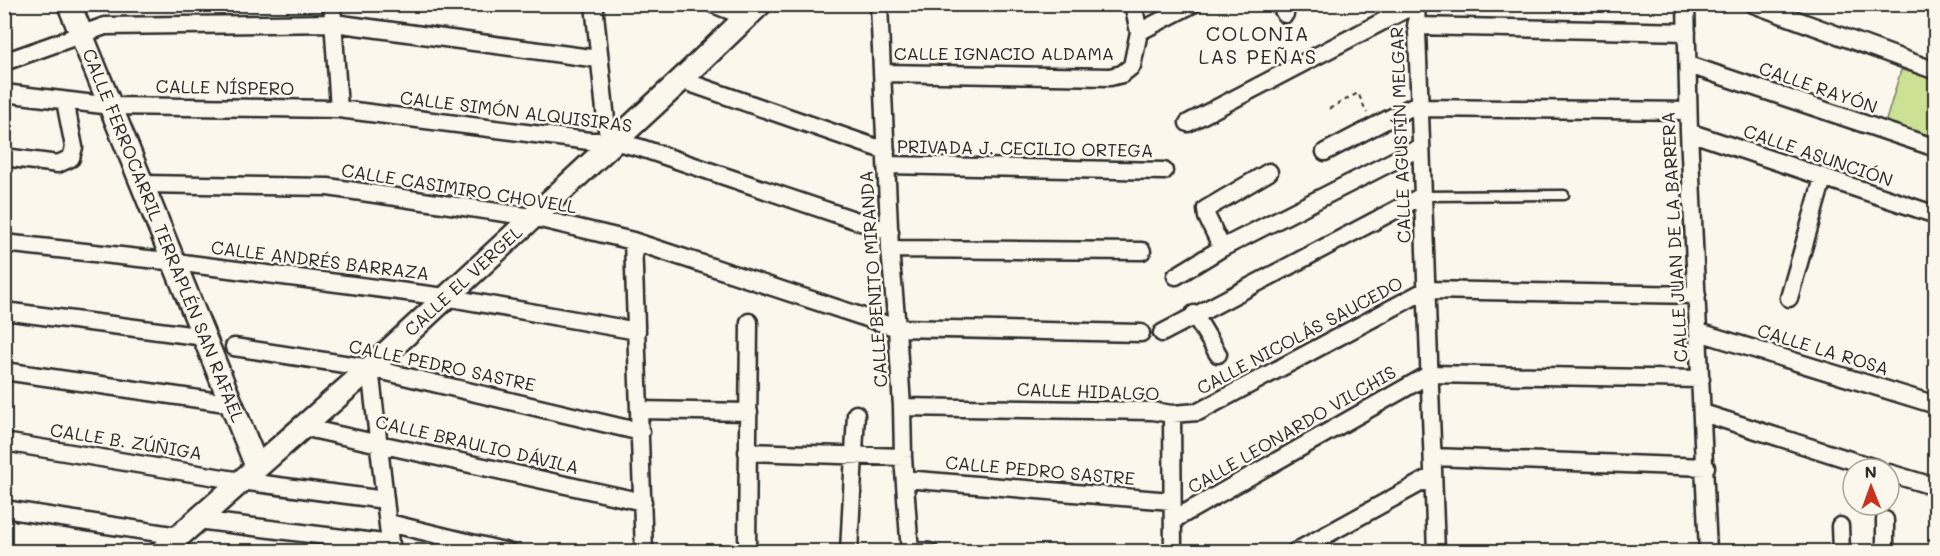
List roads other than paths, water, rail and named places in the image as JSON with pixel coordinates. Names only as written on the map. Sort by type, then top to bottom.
[{"type":"street","name":"CALLE FERROCARRIL TERRAPLÉN SAN RAFAÉL","points":[[69,4],[233,404],[249,474]]},
{"type":"street","points":[[332,4],[339,109]]},
{"type":"street","points":[[713,4],[753,11]]},
{"type":"street","name":"CALLE BENITO MIRANDA","points":[[879,4],[890,241],[910,551]]},
{"type":"street","name":"CALLE IGNACIO ALDAMA","points":[[882,73],[1110,76],[1122,74],[1132,66],[1139,32],[1132,4]]},
{"type":"street","points":[[1139,32],[1193,4]]},
{"type":"street","points":[[1188,123],[1416,4]]},
{"type":"street","name":"CALLE AGUSTÍN MELGAR","points":[[1416,4],[1436,552]]},
{"type":"street","name":"CALLE JUAN DE LA BARRERA","points":[[1686,4],[1689,65],[1688,111],[1706,467],[1708,552]]},
{"type":"street","points":[[1753,4],[1935,72]]},
{"type":"street","points":[[590,5],[607,130],[613,141]]},
{"type":"street","name":"CALLE EL VERGEL","points":[[161,552],[370,368],[753,11]]},
{"type":"street","points":[[4,62],[105,26],[334,23],[598,59]]},
{"type":"street","points":[[1416,26],[1687,32]]},
{"type":"street","name":"CALLE RAYÓN","points":[[1689,65],[1935,148]]},
{"type":"street","name":"PRIVADA J. CECILIO ORTEGA","points":[[681,80],[886,158],[1164,171]]},
{"type":"street","name":"CALLE NÍSPERO","points":[[4,93],[111,106],[339,109]]},
{"type":"street","points":[[4,157],[58,164],[70,158],[74,147],[65,101]]},
{"type":"street","points":[[1325,152],[1373,126],[1419,106],[1688,111]]},
{"type":"street","name":"CALLE SIMÓN ALQUISIRAS","points":[[339,109],[578,140],[613,141],[640,148],[890,241],[1142,251]]},
{"type":"street","name":"CALLE ASUNCIÓN","points":[[1689,132],[1935,215]]},
{"type":"street","points":[[1176,276],[1222,249],[1421,147]]},
{"type":"street","points":[[1222,249],[1207,217],[1206,209],[1269,172]]},
{"type":"street","points":[[1789,298],[1822,178]]},
{"type":"street","name":"CALLE CASIMIRO CHOVELL","points":[[142,184],[328,187],[532,216],[633,241],[897,328],[1141,333]]},
{"type":"street","points":[[1162,333],[1194,314],[1422,196]]},
{"type":"street","points":[[633,241],[644,552]]},
{"type":"street","name":"CALLE ANDRÉS BARRAZA","points":[[4,243],[175,262],[445,297],[637,331]]},
{"type":"street","name":"CALLE NICOLÁS SAUCEDO","points":[[1172,414],[1198,412],[1426,290],[1697,296]]},
{"type":"street","points":[[4,311],[205,337]]},
{"type":"street","points":[[1194,314],[1218,354]]},
{"type":"street","points":[[747,552],[749,322]]},
{"type":"street","name":"CALLE LA ROSA","points":[[1699,332],[1935,405]]},
{"type":"street","name":"CALLE PEDRO SASTRE","points":[[234,347],[370,368],[640,432]]},
{"type":"street","points":[[197,520],[391,548],[370,368]]},
{"type":"street","points":[[4,371],[233,404]]},
{"type":"street","points":[[1430,374],[1701,379]]},
{"type":"street","name":"CALLE LEONARDO VILCHIS","points":[[1173,520],[1430,374]]},
{"type":"street","name":"CALLE HIDALGO","points":[[902,407],[1153,411],[1172,414],[1173,552]]},
{"type":"street","points":[[640,410],[749,412]]},
{"type":"street","points":[[1703,413],[1841,457]]},
{"type":"street","points":[[849,552],[856,414]]},
{"type":"street","name":"CALLE BRAULIO DÁVILA","points":[[302,427],[643,502]]},
{"type":"street","name":"CALLE B. ZÚÑIGA","points":[[4,442],[249,474],[385,500]]},
{"type":"street","points":[[747,452],[903,457]]},
{"type":"street","points":[[1433,457],[1706,467]]},
{"type":"street","points":[[1295,552],[1433,476]]},
{"type":"street","points":[[1901,476],[1935,487]]},
{"type":"street","name":"CALLE PEDRO SASTRE","points":[[906,479],[1171,501]]},
{"type":"street","points":[[4,509],[178,536]]},
{"type":"street","points":[[1885,552],[1886,520]]},
{"type":"street","points":[[389,523],[508,552]]},
{"type":"street","points":[[1840,526],[1841,552]]},
{"type":"street","points":[[910,551],[930,552]]},
{"type":"lane","points":[[1422,196],[1564,195]]},
{"type":"district","name":"COLONIA LAS PEÑAS","points":[[1258,46]]}]
